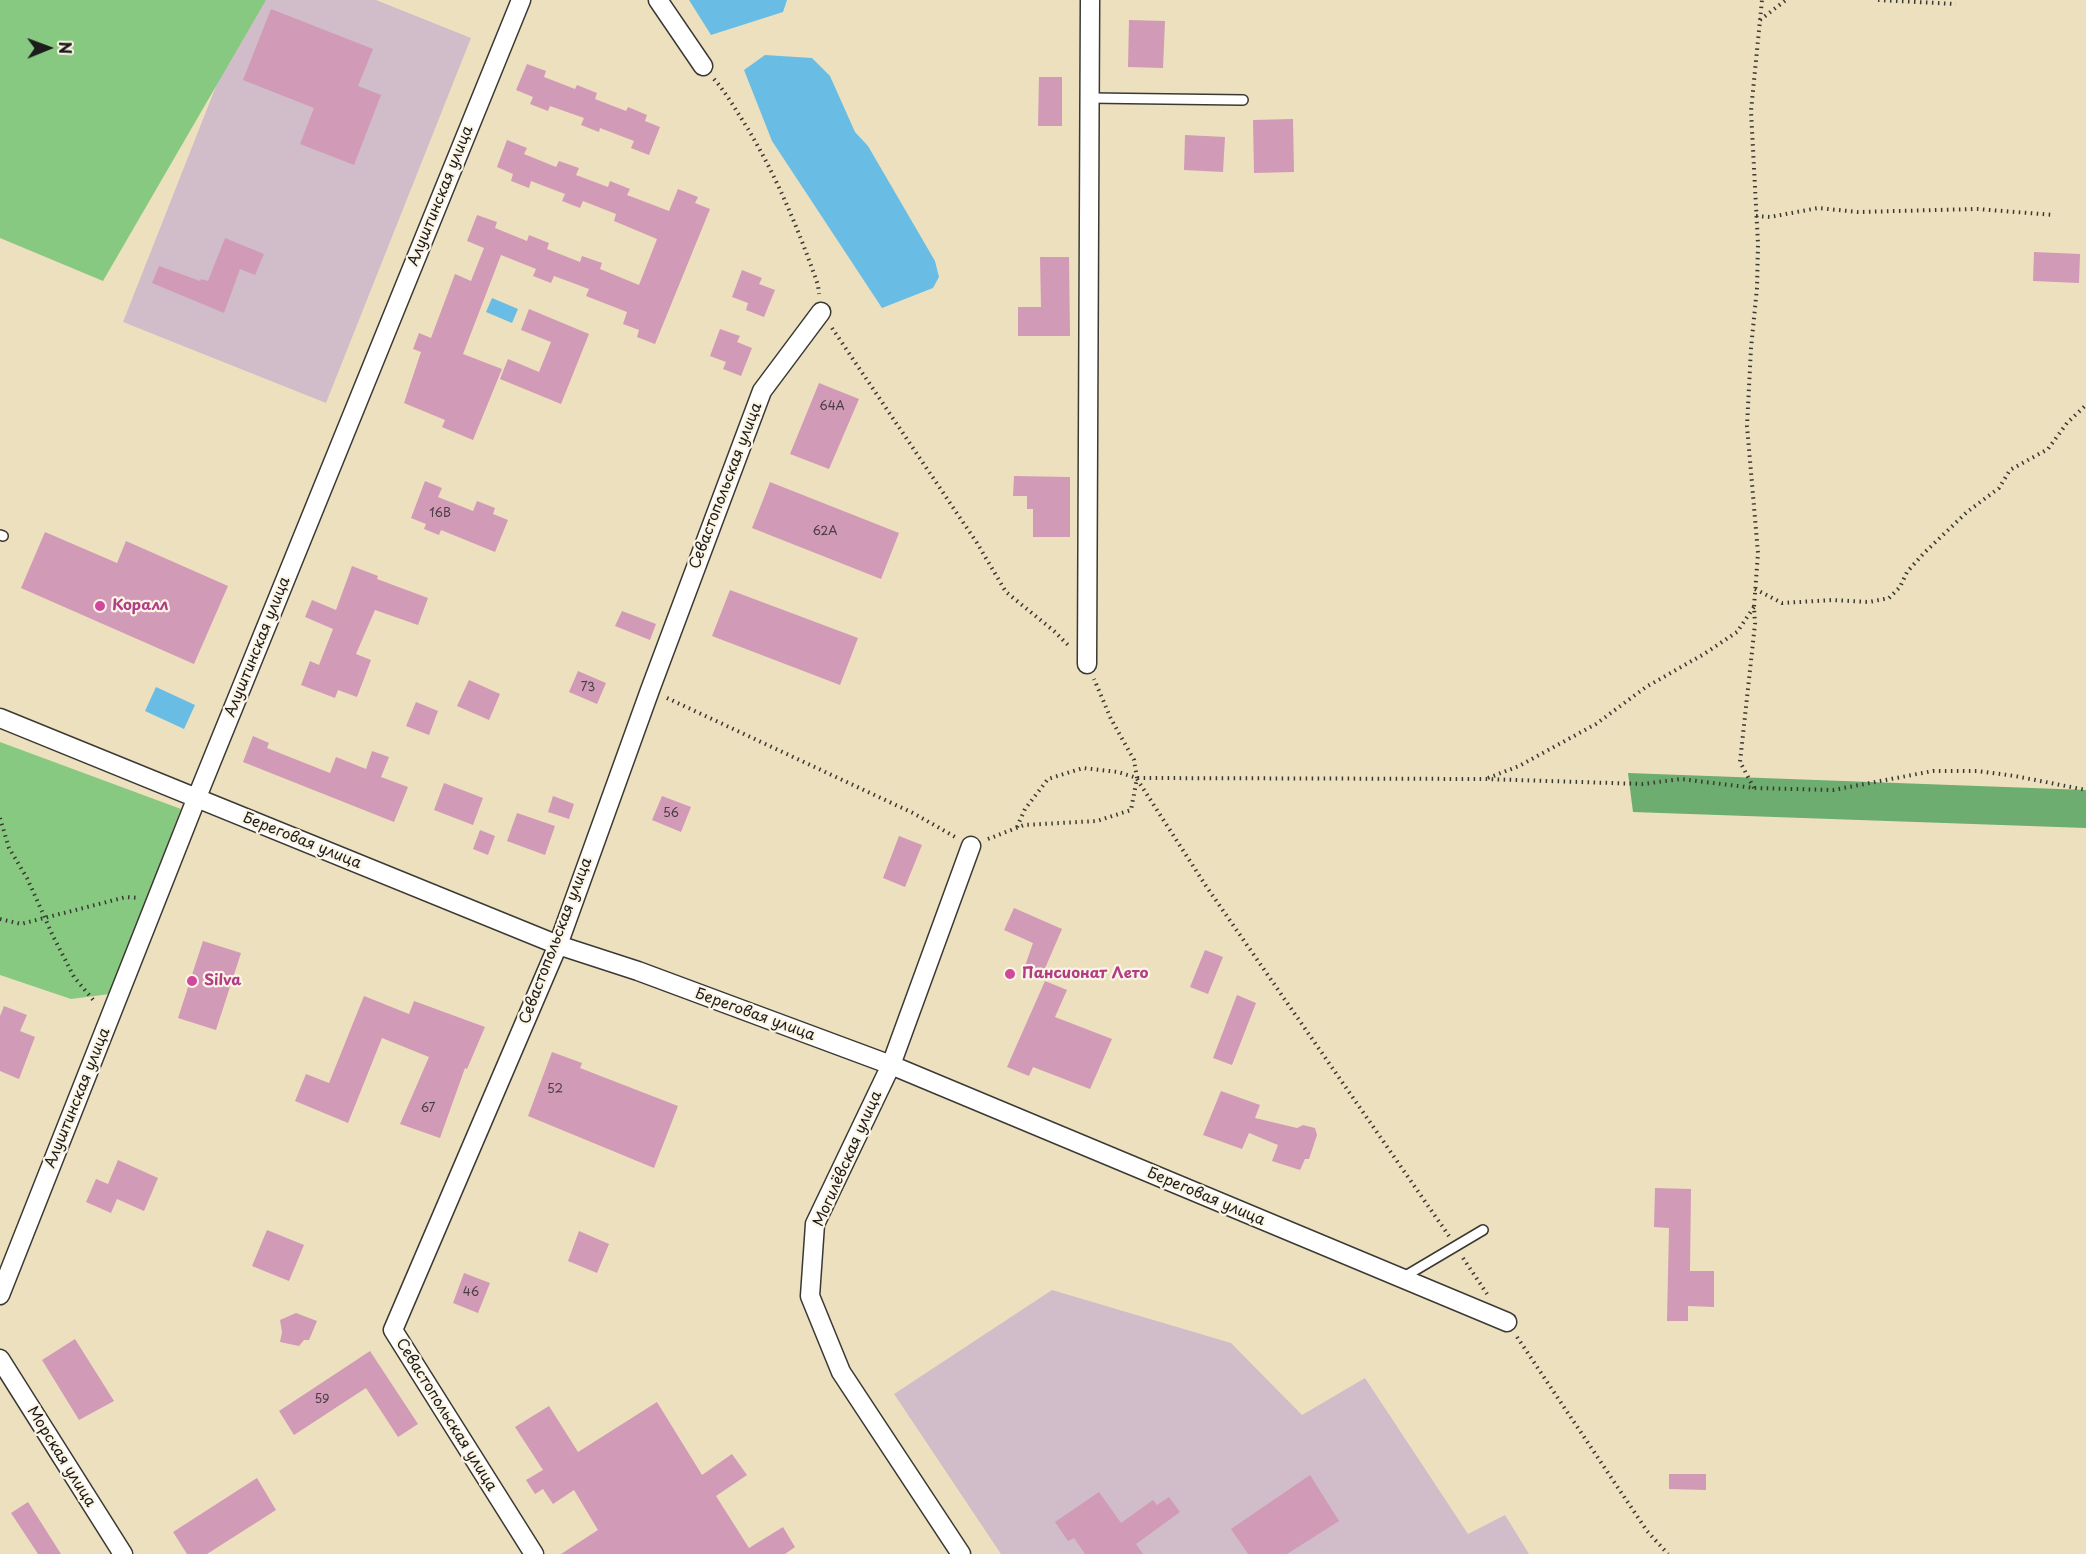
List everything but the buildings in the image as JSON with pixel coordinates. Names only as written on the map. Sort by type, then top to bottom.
[{"type":"street","name":"Алуштинская улица","points":[[0,1295],[197,797],[521,0]]},
{"type":"street","points":[[658,0],[703,66]]},
{"type":"street","points":[[1087,664],[1090,0]]},
{"type":"street","name":"Севастопольская улица","points":[[534,1554],[393,1330],[558,945],[650,690],[762,392],[821,312]]},
{"type":"street","name":"Береговая улица","points":[[0,718],[558,945],[639,971],[891,1065],[1507,1322]]},
{"type":"street","name":"Могилёвская улица","points":[[961,1554],[841,1372],[810,1296],[815,1224],[891,1065],[971,846]]},
{"type":"street","name":"Морская улица","points":[[0,1359],[123,1554]]},
{"type":"lane","points":[[1089,98],[1243,100]]},
{"type":"lane","points":[[1401,1278],[1483,1230]]},
{"type":"path","points":[[1754,788],[1740,762],[1755,624],[1758,553],[1747,426],[1757,288],[1751,111],[1762,0]]},
{"type":"path","points":[[1759,21],[1786,0]]},
{"type":"path","points":[[1878,0],[1956,4]]},
{"type":"path","points":[[650,690],[913,813],[971,846],[1024,825],[1097,821],[1131,810],[1137,778],[1134,760],[1111,719],[1087,664],[1054,631],[1006,591],[821,312],[818,285],[770,166],[725,91],[703,66]]},
{"type":"path","points":[[1756,216],[1770,217],[1818,208],[1858,212],[1977,209],[2054,215]]},
{"type":"path","points":[[1755,589],[1782,603],[1833,600],[1869,602],[1889,598],[1900,587],[1908,572],[1923,555],[1966,512],[1999,488],[2010,470],[2048,449],[2067,423],[2086,405]]},
{"type":"path","points":[[1485,779],[1519,766],[1596,724],[1646,687],[1737,632],[1754,607]]},
{"type":"path","points":[[1016,828],[1025,809],[1048,779],[1083,768],[1118,772],[1137,778],[1485,779],[1643,784],[1681,779],[1754,788],[1833,790],[1933,771],[1977,771],[2086,790]]},
{"type":"path","points":[[1137,778],[1206,886],[1488,1294]]},
{"type":"path","points":[[0,818],[9,848],[27,878],[74,977],[109,1019]]},
{"type":"path","points":[[0,919],[21,924],[126,897],[156,900]]},
{"type":"path","points":[[1507,1322],[1647,1531],[1668,1554]]},
{"type":"shaded area","points":[[250,0],[376,0],[471,38],[326,403],[123,322]]},
{"type":"shaded area","points":[[1052,1290],[1231,1343],[1302,1415],[1365,1378],[1468,1534],[1505,1515],[1529,1554],[1001,1554],[894,1394]]},
{"type":"green space","points":[[0,0],[266,0],[103,281],[0,238]]},
{"type":"green space","points":[[0,742],[181,809],[110,994],[71,999],[0,975]]},
{"type":"green space","points":[[1628,773],[2086,790],[2086,828],[1633,812]]},
{"type":"water","points":[[689,0],[787,0],[783,12],[711,35]]},
{"type":"water","points":[[765,55],[812,58],[830,76],[855,132],[868,146],[935,261],[939,277],[933,288],[882,308],[772,141],[744,70]]},
{"type":"water","points":[[492,298],[518,309],[512,323],[486,312]]},
{"type":"water","points":[[156,687],[195,705],[184,729],[145,711]]},
{"type":"place","name":"Коралл","points":[[100,606]]},
{"type":"place","name":"Пансионат Лето","points":[[1010,974]]},
{"type":"place","name":"Silva","points":[[192,981]]}]
